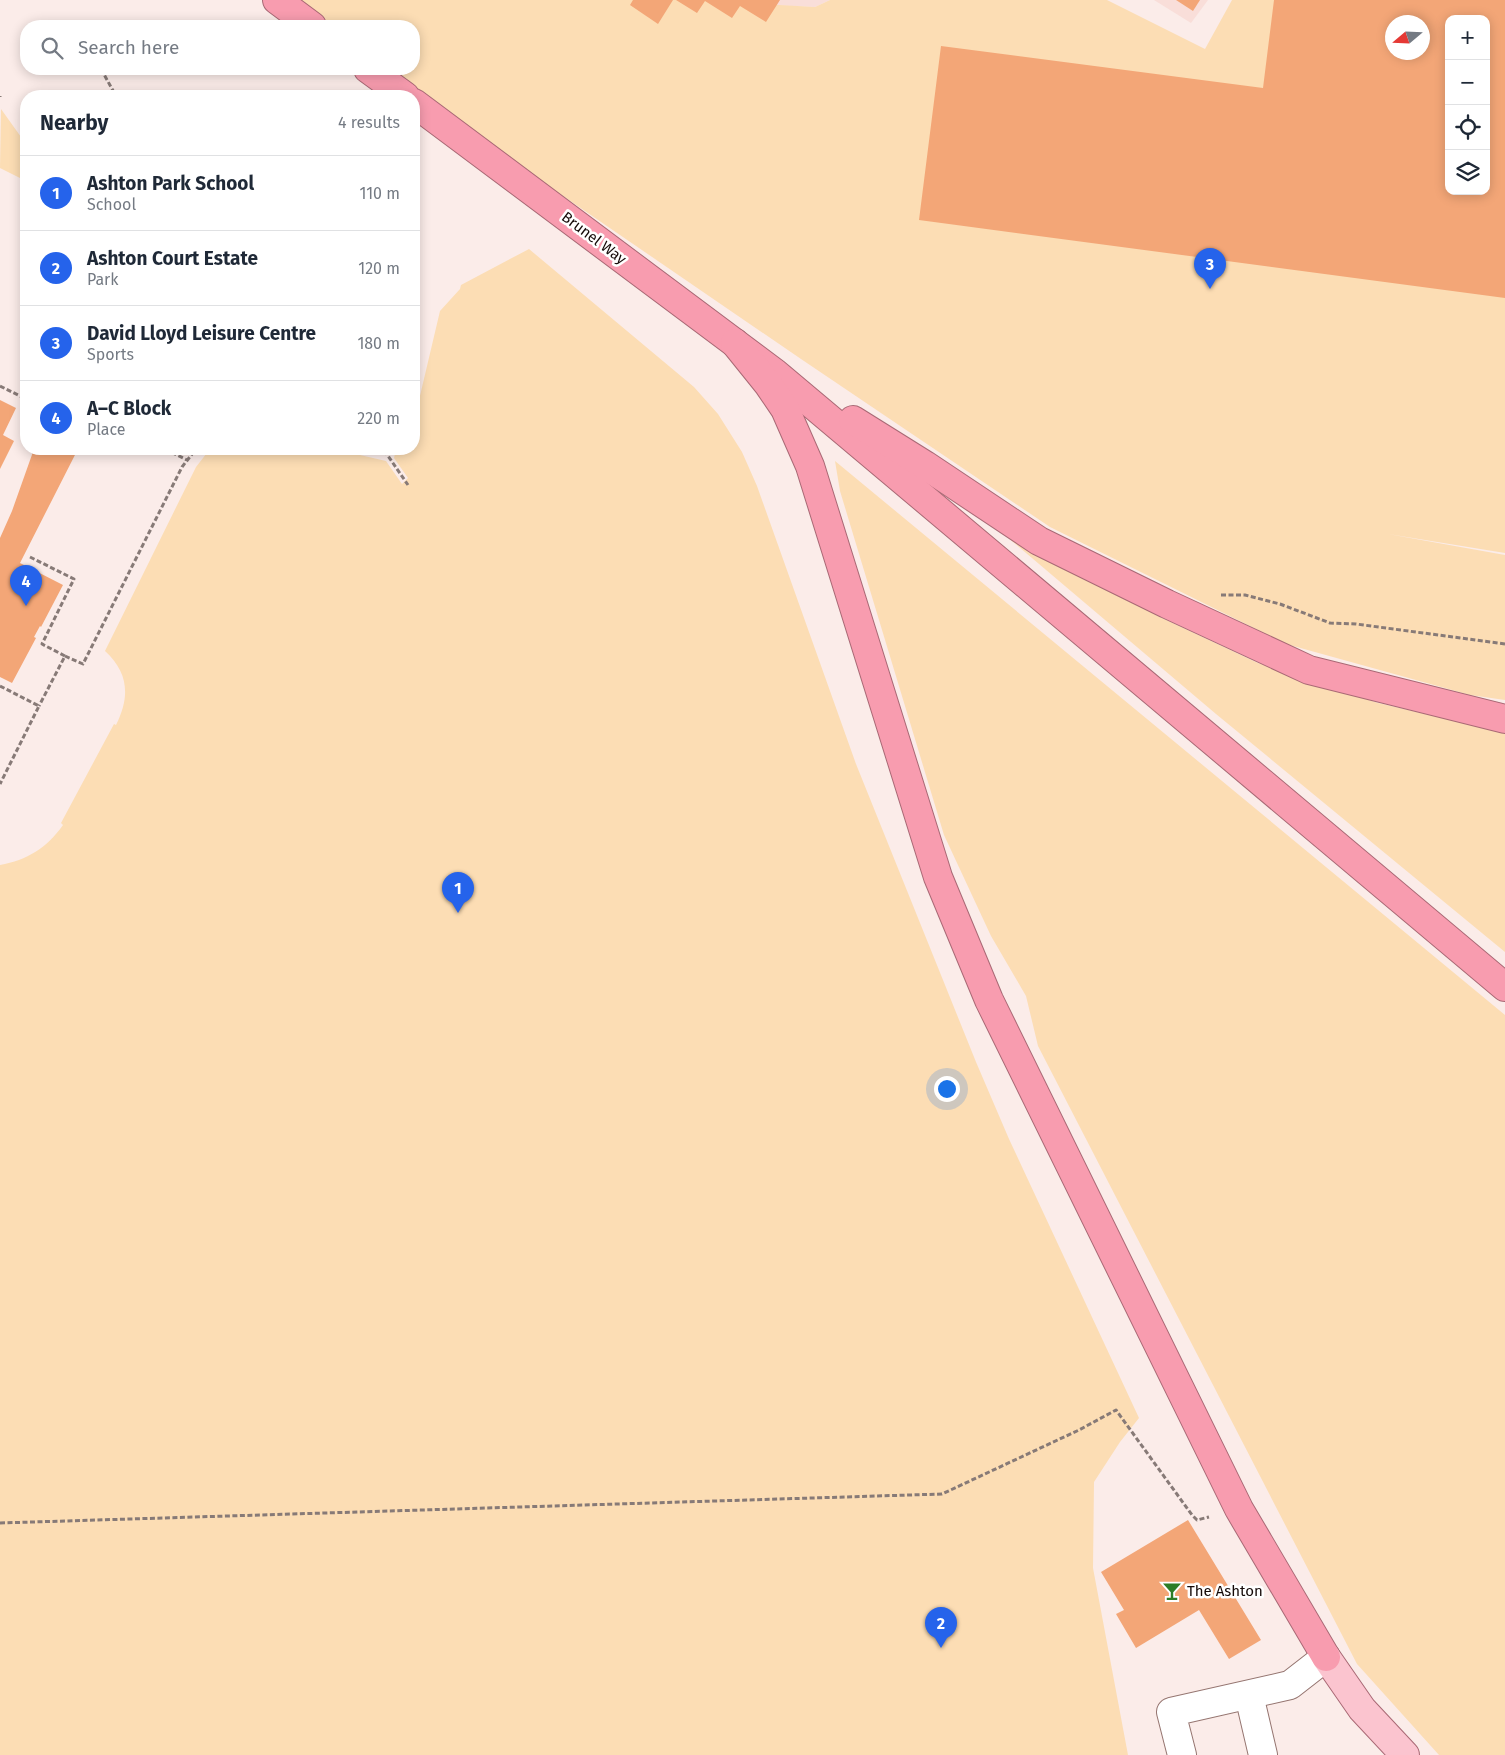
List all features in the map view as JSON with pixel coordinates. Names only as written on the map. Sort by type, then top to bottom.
[{"type":"highway","points":[[277,0],[304,20]]},
{"type":"highway","points":[[376,75],[397,90]]},
{"type":"highway","name":"Brunel Way","points":[[420,107],[775,373]]},
{"type":"highway","points":[[735,343],[785,408],[810,466],[938,877],[989,1000],[1239,1509],[1326,1657]]},
{"type":"highway","points":[[775,373],[925,465],[1039,541],[1167,604],[1309,670],[1505,719]]},
{"type":"highway","points":[[775,373],[1505,987]]},
{"type":"main road","points":[[1326,1657],[1362,1709],[1405,1755]]},
{"type":"lane","points":[[1182,1755],[1171,1712],[1290,1685],[1326,1657]]},
{"type":"lane","points":[[1248,1695],[1262,1755]]},
{"type":"path","points":[[104,75],[113,90]]},
{"type":"path","points":[[0,386],[20,396]]},
{"type":"path","points":[[177,455],[187,460]]},
{"type":"path","points":[[30,557],[74,579],[42,644],[83,664],[182,467],[191,455]]},
{"type":"path","points":[[388,455],[408,485]]},
{"type":"path","points":[[1217,594],[1245,596],[1280,604],[1330,623],[1356,624],[1505,644]]},
{"type":"path","points":[[0,784],[65,656]]},
{"type":"path","points":[[0,686],[39,706]]},
{"type":"path","points":[[0,1523],[942,1494],[1079,1430],[1116,1410],[1197,1520],[1239,1509]]},
{"type":"shaded area","points":[[294,0],[688,0],[815,7],[830,0],[1107,0],[1205,49],[1232,0],[1505,0],[1505,553],[1388,534],[1505,555],[1505,700],[1470,695],[1286,644],[1050,527],[547,185],[420,93],[420,90],[416,90],[395,75],[420,75],[420,20],[320,20]]},
{"type":"shaded area","points":[[646,0],[830,0],[815,7]]},
{"type":"shaded area","points":[[1154,0],[1208,0],[1191,23]]},
{"type":"shaded area","points":[[1,109],[20,136],[20,178],[0,168]]},
{"type":"shaded area","points":[[529,249],[694,387],[718,414],[742,452],[757,486],[856,764],[976,1062],[1009,1139],[1139,1418],[1120,1442],[1094,1482],[1093,1568],[1128,1755],[0,1755],[0,865],[19,860],[36,852],[57,833],[63,825],[61,823],[114,724],[116,725],[124,705],[125,686],[119,668],[105,651],[196,467],[205,455],[360,455],[386,461],[402,484],[408,478],[394,458],[395,455],[420,455],[420,396],[440,311],[460,289],[461,285]]},
{"type":"shaded area","points":[[835,461],[1505,1015],[1505,1755],[1439,1755],[1357,1664],[1038,1046],[1026,996],[991,936],[944,835],[840,491]]},
{"type":"shaded area","points":[[973,508],[1063,563],[1160,617],[1258,663],[1378,703],[1473,725],[1505,729],[1505,952],[1216,714]]},
{"type":"building","points":[[633,0],[673,0],[658,24],[630,5]]},
{"type":"building","points":[[676,0],[780,0],[766,22],[740,6],[732,18],[705,1],[697,13]]},
{"type":"building","points":[[1176,0],[1200,0],[1193,11]]},
{"type":"building","points":[[1274,0],[1505,0],[1505,298],[919,220],[941,46],[1263,88]]},
{"type":"building","points":[[0,400],[16,408],[3,435],[14,441],[0,469]]},
{"type":"building","points":[[32,455],[75,455],[20,563],[63,585],[34,637],[36,638],[12,683],[0,677],[0,538],[12,511]]},
{"type":"building","name":"The Ashton","points":[[1188,1520],[1261,1640],[1229,1659],[1199,1610],[1136,1648],[1116,1614],[1124,1610],[1101,1572]]},
{"type":"place","name":"David Lloyd Leisure Centre","points":[[1210,289]]},
{"type":"place","name":"A–C Block","points":[[26,606]]},
{"type":"place","name":"Ashton Park School","points":[[458,913]]},
{"type":"place","name":"The Ashton","points":[[1172,1591]]},
{"type":"place","name":"Ashton Court Estate","points":[[941,1648]]}]
